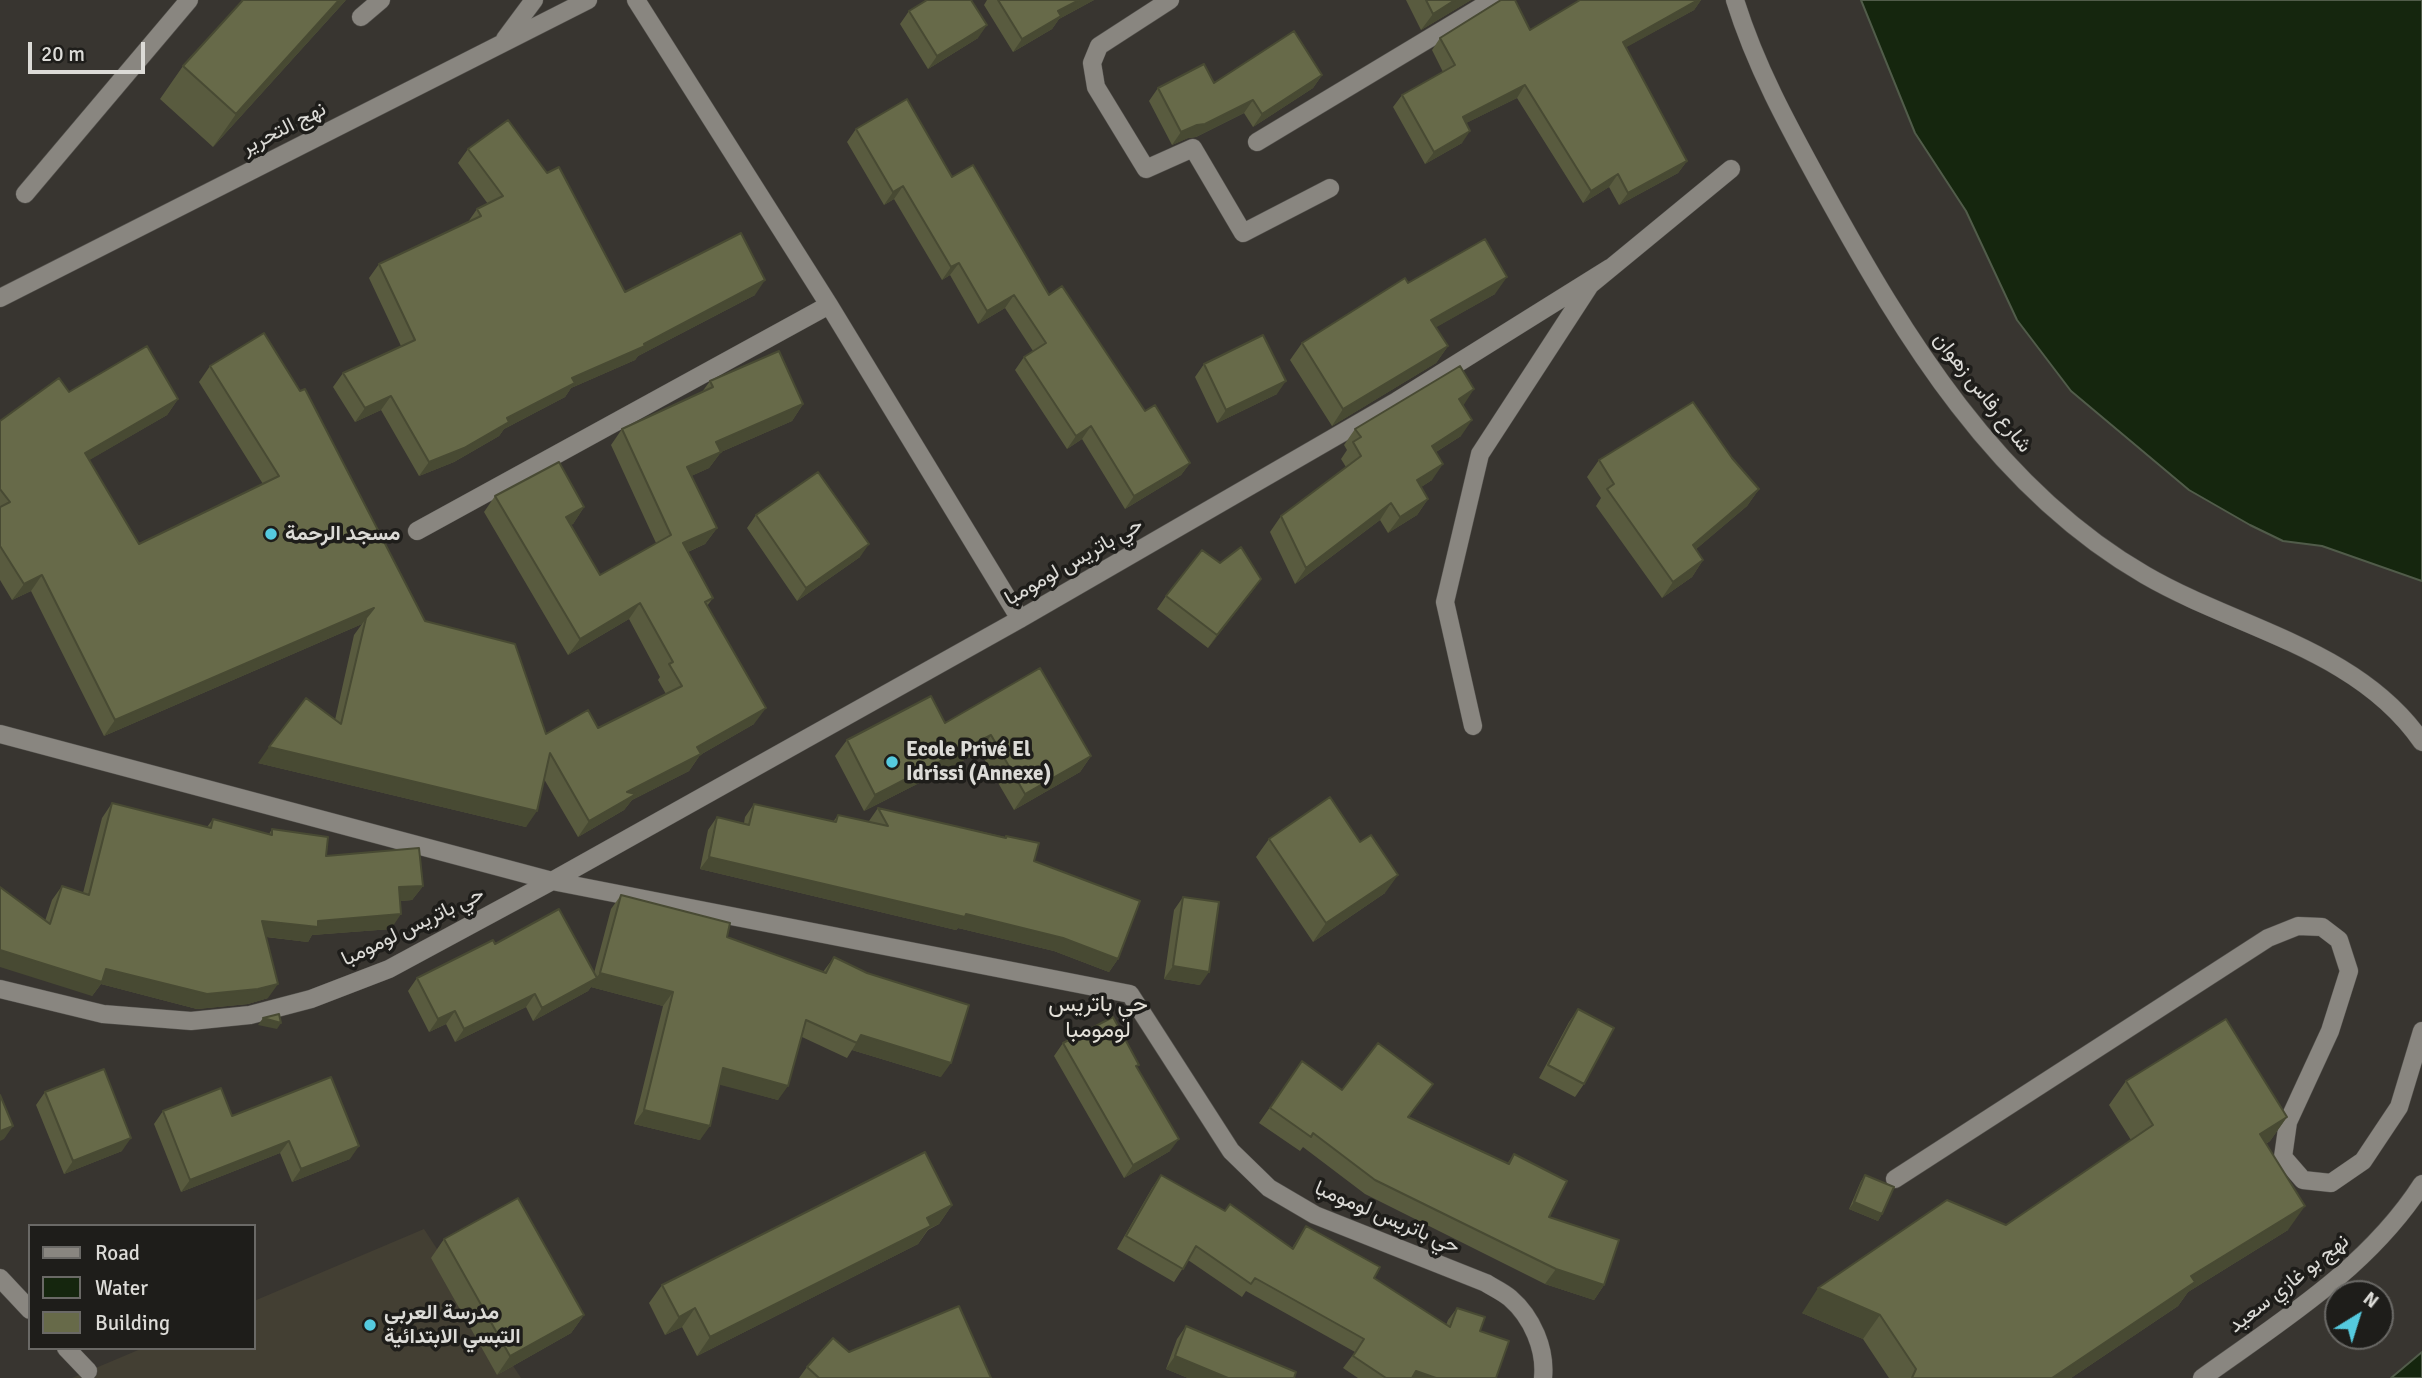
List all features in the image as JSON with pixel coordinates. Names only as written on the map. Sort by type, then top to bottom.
[{"type":"street","points":[[25,194],[189,0]]},
{"type":"street","points":[[361,17],[381,0]]},
{"type":"street","points":[[501,44],[534,0]]},
{"type":"street","name":"نهج التحرير","points":[[0,298],[588,0]]},
{"type":"street","points":[[636,0],[829,305],[1020,619]]},
{"type":"street","points":[[1170,0],[1100,46],[1092,63],[1096,87],[1146,169],[1193,148],[1243,233],[1330,188]]},
{"type":"street","points":[[1257,142],[1493,0]]},
{"type":"street","name":"شارع رفاس زهوان","points":[[1735,0],[1755,57],[1772,93],[1874,281],[1977,431],[2012,471],[2053,510],[2142,573],[2168,588],[2322,657],[2366,683],[2409,723],[2422,741]]},
{"type":"street","name":"حي باتريس لومومبا","points":[[1473,726],[1444,602],[1480,454],[1590,285],[1731,169]]},
{"type":"street","name":"حي باتريس لومومبا","points":[[0,989],[103,1014],[191,1021],[250,1015],[311,999],[389,969],[552,881],[1020,619],[1397,401],[1610,268]]},
{"type":"street","points":[[417,531],[829,305]]},
{"type":"street","name":"حي باتريس لومومبا","points":[[0,734],[552,881],[1130,995],[1231,1151],[1269,1188],[1315,1215],[1486,1283],[1510,1298],[1528,1318],[1539,1342],[1543,1378]]},
{"type":"street","points":[[1895,1179],[2268,939],[2298,926],[2322,927],[2339,940],[2349,971],[2330,1031],[2288,1122],[2283,1157],[2303,1180],[2332,1183],[2362,1161],[2399,1107],[2422,1031]]},
{"type":"street","name":"نهج بو غازي سعيد","points":[[2202,1378],[2328,1287],[2396,1221],[2422,1184]]},
{"type":"street","points":[[0,1278],[28,1308]]},
{"type":"street","points":[[68,1350],[88,1371]]},
{"type":"shaded area","name":"مدرسة العربي التبسي الابتدائية","points":[[424,1229],[521,1378],[72,1378],[138,1350],[256,1350],[256,1300]]},
{"type":"water","points":[[1861,0],[2422,0],[2422,581],[2322,546],[2283,541],[2250,525],[2189,490],[2071,391],[2017,320],[1966,211],[1915,133]]},
{"type":"water","points":[[2422,1352],[2422,1378],[2391,1378]]},
{"type":"building","points":[[243,0],[339,0],[236,114],[183,66]]},
{"type":"building","points":[[927,0],[971,0],[987,25],[937,56],[909,11]]},
{"type":"building","points":[[998,0],[1079,0],[1058,11],[1061,16],[1022,39]]},
{"type":"building","points":[[1426,0],[1455,0],[1433,14]]},
{"type":"building","points":[[1501,0],[1515,0],[1530,30],[1580,0],[1698,0],[1623,42],[1687,161],[1628,193],[1618,174],[1591,191],[1525,85],[1463,117],[1470,131],[1434,152],[1402,95],[1455,65],[1440,38]]},
{"type":"building","points":[[1294,31],[1322,75],[1262,114],[1253,100],[1205,124],[1181,132],[1158,88],[1204,64],[1214,83]]},
{"type":"building","points":[[907,99],[952,177],[973,165],[1049,295],[1062,286],[1145,411],[1155,405],[1190,463],[1134,496],[1091,426],[1076,436],[1024,357],[1046,343],[1014,295],[987,311],[959,263],[951,267],[903,186],[893,192],[856,129]]},
{"type":"building","points":[[508,120],[547,173],[559,167],[625,292],[741,233],[765,280],[644,344],[645,346],[572,378],[575,383],[507,418],[509,422],[464,448],[429,462],[391,396],[365,408],[343,373],[415,340],[379,264],[481,216],[477,209],[503,196],[468,149]]},
{"type":"building","points":[[1485,239],[1507,277],[1431,320],[1448,346],[1343,409],[1302,343],[1405,278],[1408,283]]},
{"type":"building","points":[[264,333],[300,391],[305,389],[425,621],[515,644],[546,734],[588,710],[598,728],[682,686],[669,664],[673,662],[640,603],[580,639],[495,496],[559,462],[584,507],[566,517],[600,575],[671,535],[622,429],[713,387],[710,381],[779,351],[803,404],[716,442],[721,452],[687,467],[717,528],[683,543],[713,598],[705,602],[766,708],[697,747],[701,754],[627,792],[636,794],[589,821],[550,753],[537,811],[269,747],[306,698],[341,724],[366,618],[374,608],[115,720],[42,575],[24,584],[0,546],[0,507],[10,502],[0,489],[0,421],[59,378],[69,392],[147,346],[178,399],[85,453],[139,544],[279,476],[210,366]]},
{"type":"building","points":[[1263,335],[1286,381],[1226,410],[1204,364]]},
{"type":"building","points":[[1460,366],[1474,389],[1459,399],[1472,420],[1432,446],[1443,464],[1417,480],[1428,499],[1400,517],[1391,503],[1306,568],[1281,516],[1361,456],[1353,442],[1361,437],[1355,429]]},
{"type":"building","points":[[1693,402],[1732,458],[1759,489],[1693,545],[1703,560],[1673,582],[1607,489],[1614,484],[1599,460]]},
{"type":"building","points":[[818,472],[869,544],[806,588],[756,515]]},
{"type":"building","points":[[1241,547],[1261,579],[1217,635],[1166,596],[1202,550],[1220,563]]},
{"type":"building","points":[[1040,668],[1091,756],[1025,794],[991,735],[875,795],[847,740],[931,696],[945,723]]},
{"type":"building","points":[[1330,797],[1360,842],[1371,835],[1398,875],[1326,923],[1269,839]]},
{"type":"building","points":[[112,803],[211,828],[213,819],[272,835],[272,829],[328,837],[326,856],[419,848],[423,886],[399,887],[401,914],[318,921],[318,927],[262,921],[278,984],[258,989],[207,994],[106,969],[102,982],[0,950],[0,887],[50,924],[62,886],[89,895]]},
{"type":"building","points":[[754,804],[836,822],[838,815],[888,826],[878,808],[1006,838],[1039,843],[1034,861],[1140,901],[1118,959],[1063,938],[709,857],[717,817],[749,825]]},
{"type":"building","points":[[621,895],[730,923],[727,937],[826,973],[834,957],[867,973],[969,1005],[951,1063],[861,1035],[857,1043],[806,1020],[788,1086],[723,1068],[710,1126],[644,1110],[673,992],[600,973]]},
{"type":"building","points":[[1183,897],[1219,902],[1209,972],[1173,966]]},
{"type":"building","points":[[559,909],[597,978],[542,1008],[535,994],[464,1029],[455,1011],[438,1019],[417,978],[493,940],[495,944]]},
{"type":"building","points":[[1578,1009],[1614,1028],[1584,1084],[1548,1065]]},
{"type":"building","points":[[279,1014],[281,1023],[263,1018]]},
{"type":"building","points":[[1113,1017],[1139,1065],[1136,1066],[1179,1139],[1133,1165],[1063,1043]]},
{"type":"building","points":[[2226,1019],[2287,1117],[2260,1134],[2305,1206],[2191,1276],[2195,1282],[2052,1378],[1912,1378],[1916,1369],[1880,1315],[1818,1288],[1947,1200],[2006,1225],[2153,1125],[2126,1081]]},
{"type":"building","points":[[1378,1043],[1433,1084],[1408,1117],[1509,1164],[1514,1154],[1567,1181],[1549,1217],[1619,1240],[1604,1285],[1556,1269],[1375,1180],[1313,1133],[1311,1137],[1270,1108],[1302,1061],[1342,1090]]},
{"type":"building","points":[[104,1069],[131,1138],[73,1161],[45,1092]]},
{"type":"building","points":[[331,1077],[359,1146],[301,1169],[289,1141],[190,1180],[163,1111],[221,1088],[232,1116]]},
{"type":"building","points":[[0,1095],[13,1126],[0,1131]]},
{"type":"building","points":[[925,1152],[952,1205],[927,1218],[931,1226],[710,1337],[695,1308],[679,1317],[662,1285]]},
{"type":"building","points":[[1161,1175],[1225,1211],[1230,1204],[1293,1249],[1306,1226],[1380,1267],[1374,1278],[1450,1327],[1457,1308],[1485,1317],[1480,1331],[1509,1341],[1496,1378],[1436,1378],[1416,1371],[1412,1378],[1386,1378],[1353,1356],[1364,1339],[1255,1278],[1251,1284],[1196,1246],[1183,1269],[1126,1236]]},
{"type":"building","points":[[1865,1175],[1894,1187],[1882,1214],[1854,1202]]},
{"type":"building","points":[[518,1198],[584,1315],[510,1356],[444,1239]]},
{"type":"building","points":[[959,1306],[991,1378],[819,1378],[807,1367],[833,1338],[849,1352]]},
{"type":"building","points":[[1186,1326],[1296,1372],[1294,1378],[1228,1378],[1175,1356]]},
{"type":"place","name":"مسجد الرحمة","points":[[271,534]]},
{"type":"place","name":"Ecole Privé El Idrissi (Annexe)","points":[[892,762]]},
{"type":"place","name":"مدرسة العربي التبسي الابتدائية","points":[[370,1325]]},
{"type":"district","name":"حي باتريس لومومبا","points":[[1098,1018]]}]
